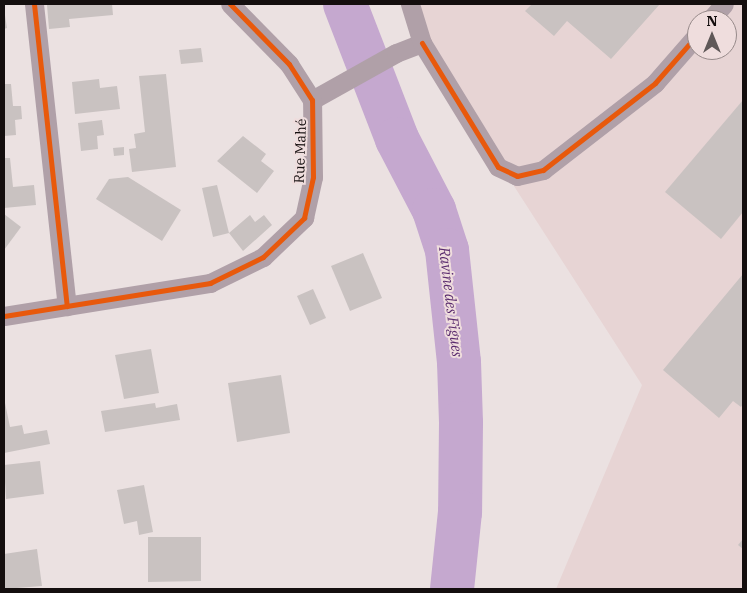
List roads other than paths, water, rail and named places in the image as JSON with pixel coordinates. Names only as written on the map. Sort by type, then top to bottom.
[{"type":"street","points":[[34,4],[67,306]]},
{"type":"street","name":"Rue Mahé","points":[[4,316],[210,283],[263,257],[304,218],[313,177],[312,100],[288,64],[230,4]]},
{"type":"street","points":[[410,4],[422,43],[498,167],[517,176],[543,170],[648,89],[687,46]]},
{"type":"street","points":[[312,100],[396,53],[422,43]]},
{"type":"waterway","name":"Ravine des Figues","points":[[345,4],[397,139],[434,210],[447,250],[459,362],[461,423],[460,512],[452,589]]}]
